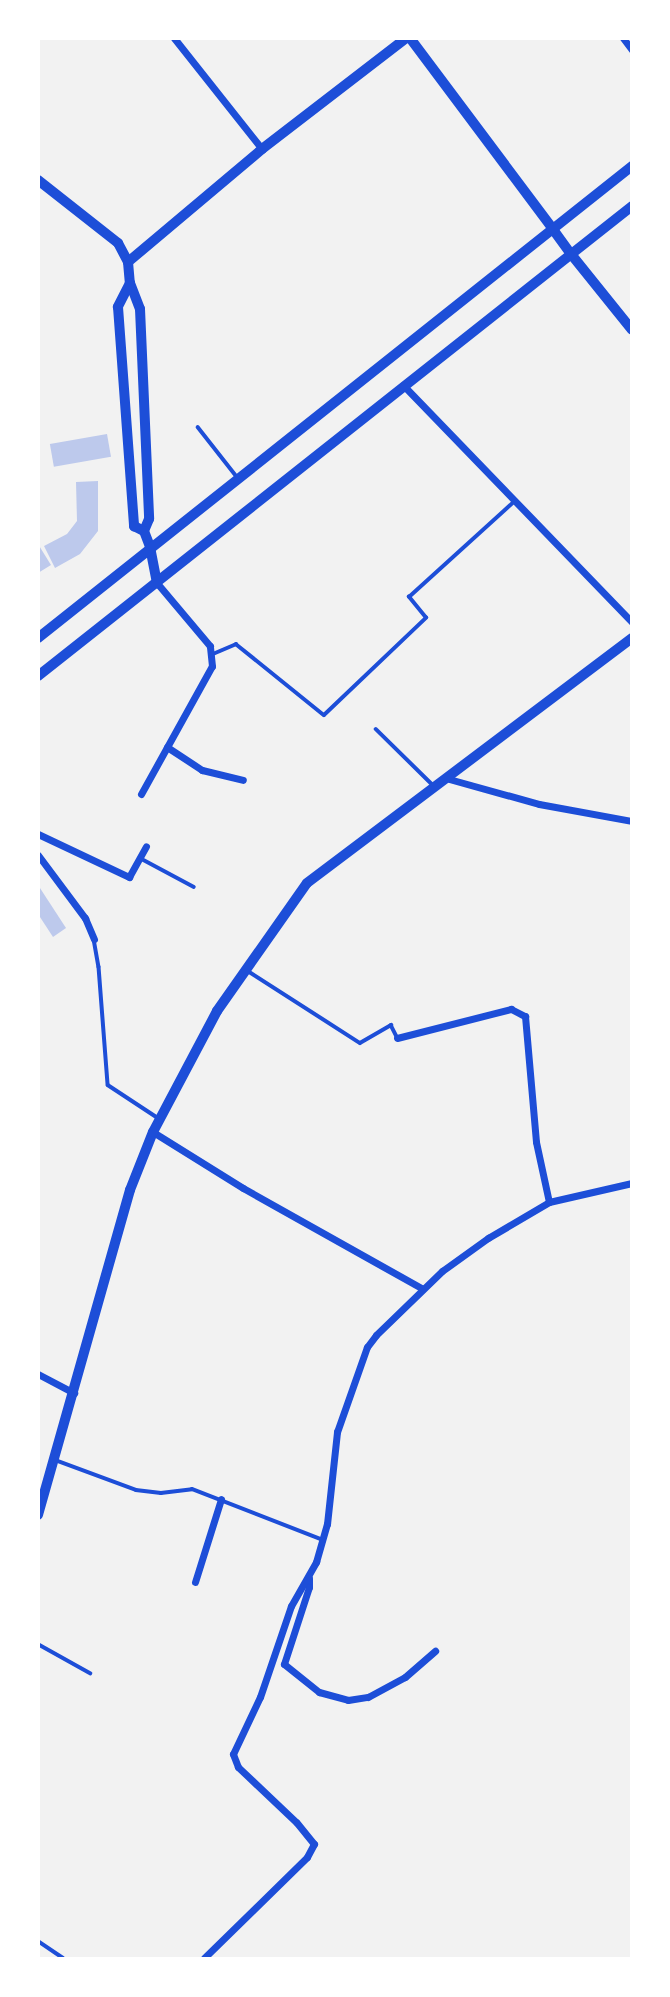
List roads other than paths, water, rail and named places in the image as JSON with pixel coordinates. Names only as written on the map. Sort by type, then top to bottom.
[{"type":"main road","points":[[39,638],[632,166]]},
{"type":"main road","points":[[38,676],[402,385],[632,206]]},
{"type":"main road","points":[[552,228],[571,254]]},
{"type":"main road","points":[[150,547],[157,583]]},
{"type":"street","points":[[174,38],[262,149]]},
{"type":"street","points":[[128,262],[262,149],[408,38],[552,228]]},
{"type":"street","points":[[623,38],[632,50]]},
{"type":"street","points":[[38,180],[118,243],[128,262],[130,283],[140,309],[149,519],[144,531]]},
{"type":"street","points":[[571,254],[632,330]]},
{"type":"street","points":[[130,283],[118,307],[134,526],[144,531],[150,547]]},
{"type":"street","points":[[402,385],[632,622]]},
{"type":"street","points":[[141,794],[212,666],[210,646],[157,583]]},
{"type":"street","points":[[38,1515],[131,1190],[153,1132],[217,1011],[307,883],[449,779],[632,638]]},
{"type":"street","points":[[167,747],[202,770],[243,780]]},
{"type":"street","points":[[449,779],[539,804],[632,821]]},
{"type":"street","points":[[38,834],[130,877],[146,846]]},
{"type":"street","points":[[38,855],[85,918],[94,939]]},
{"type":"street","points":[[397,1038],[511,1009],[525,1016],[536,1142],[549,1202]]},
{"type":"street","points":[[153,1132],[243,1188],[423,1289]]},
{"type":"street","points":[[204,1958],[307,1857],[314,1844],[296,1822],[238,1767],[233,1754],[255,1709],[291,1606],[309,1577],[323,1540],[337,1432],[362,1358],[376,1335],[423,1289],[488,1238],[549,1202],[632,1183]]},
{"type":"street","points":[[38,1374],[74,1393]]},
{"type":"street","points":[[195,1582],[221,1499]]},
{"type":"street","points":[[309,1577],[309,1587],[284,1664],[318,1692],[348,1700],[368,1696],[405,1676],[435,1651]]},
{"type":"lane","points":[[198,427],[239,479]]},
{"type":"lane","points":[[212,654],[236,644],[324,715],[426,618],[408,597],[515,501]]},
{"type":"lane","points":[[376,729],[436,788]]},
{"type":"lane","points":[[140,858],[194,887]]},
{"type":"lane","points":[[94,939],[99,967],[108,1085],[160,1119]]},
{"type":"lane","points":[[246,970],[360,1044],[391,1025],[397,1038]]},
{"type":"lane","points":[[55,1460],[136,1490],[161,1493],[192,1489],[323,1540]]},
{"type":"lane","points":[[38,1644],[90,1673]]},
{"type":"lane","points":[[38,1941],[63,1958]]}]
